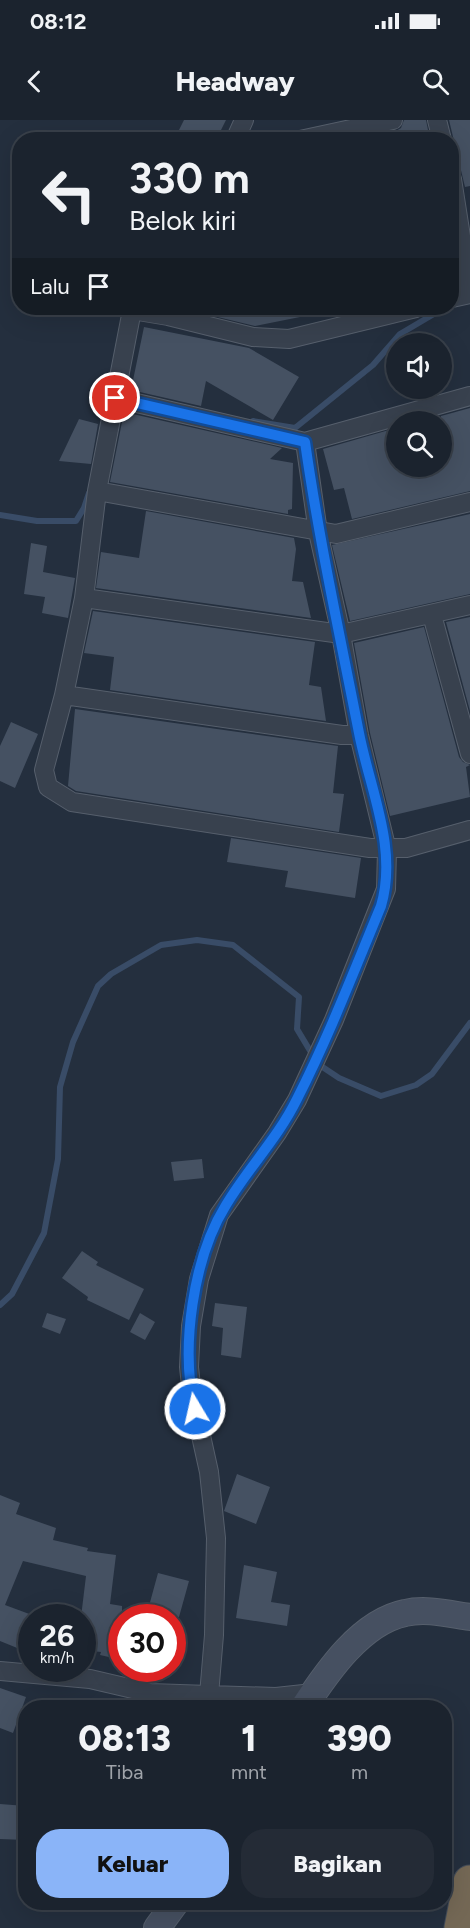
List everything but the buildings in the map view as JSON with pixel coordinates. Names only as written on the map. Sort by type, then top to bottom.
[{"type":"highway","points":[[461,1928],[470,1882]]},
{"type":"street","points":[[323,132],[343,125],[393,120]]},
{"type":"street","points":[[459,196],[470,294],[459,296]]},
{"type":"street","points":[[131,315],[97,491],[84,598],[64,695],[44,770],[48,787],[72,802],[387,850],[406,848],[470,830]]},
{"type":"street","points":[[163,315],[253,337],[289,339],[387,315]]},
{"type":"street","points":[[115,398],[305,442],[470,396]]},
{"type":"street","points":[[209,1695],[214,1635],[216,1538],[209,1472],[192,1395],[189,1346],[193,1304],[219,1215],[277,1133],[316,1059],[381,906],[386,889],[387,850],[359,735],[341,634],[318,532],[305,442]]},
{"type":"street","points":[[97,491],[336,534],[470,502]]},
{"type":"street","points":[[84,598],[341,634],[470,605]]},
{"type":"street","points":[[432,615],[470,754]]},
{"type":"street","points":[[64,695],[342,735],[359,735]]},
{"type":"street","points":[[0,1671],[90,1679],[150,1693],[308,1700],[346,1653],[367,1632],[386,1620],[404,1613],[423,1611],[470,1617]]},
{"type":"street","points":[[157,1928],[170,1910]]},
{"type":"waterway","points":[[253,421],[295,428],[373,365],[400,334],[432,315]]},
{"type":"waterway","points":[[0,515],[37,521],[76,521],[89,493]]},
{"type":"waterway","points":[[0,1305],[12,1294],[44,1233],[58,1159],[60,1087],[73,1042],[98,986],[111,974],[161,945],[197,940],[233,945],[299,997],[297,1029],[318,1064],[339,1078],[381,1096],[416,1085],[432,1074],[470,1023]]},
{"type":"route","points":[[115,398],[305,442],[318,532],[341,634],[359,735],[387,850],[386,889],[381,906],[334,1020],[297,1100],[255,1165],[226,1203],[209,1242],[193,1304],[190,1326],[189,1367],[195,1409]]}]
